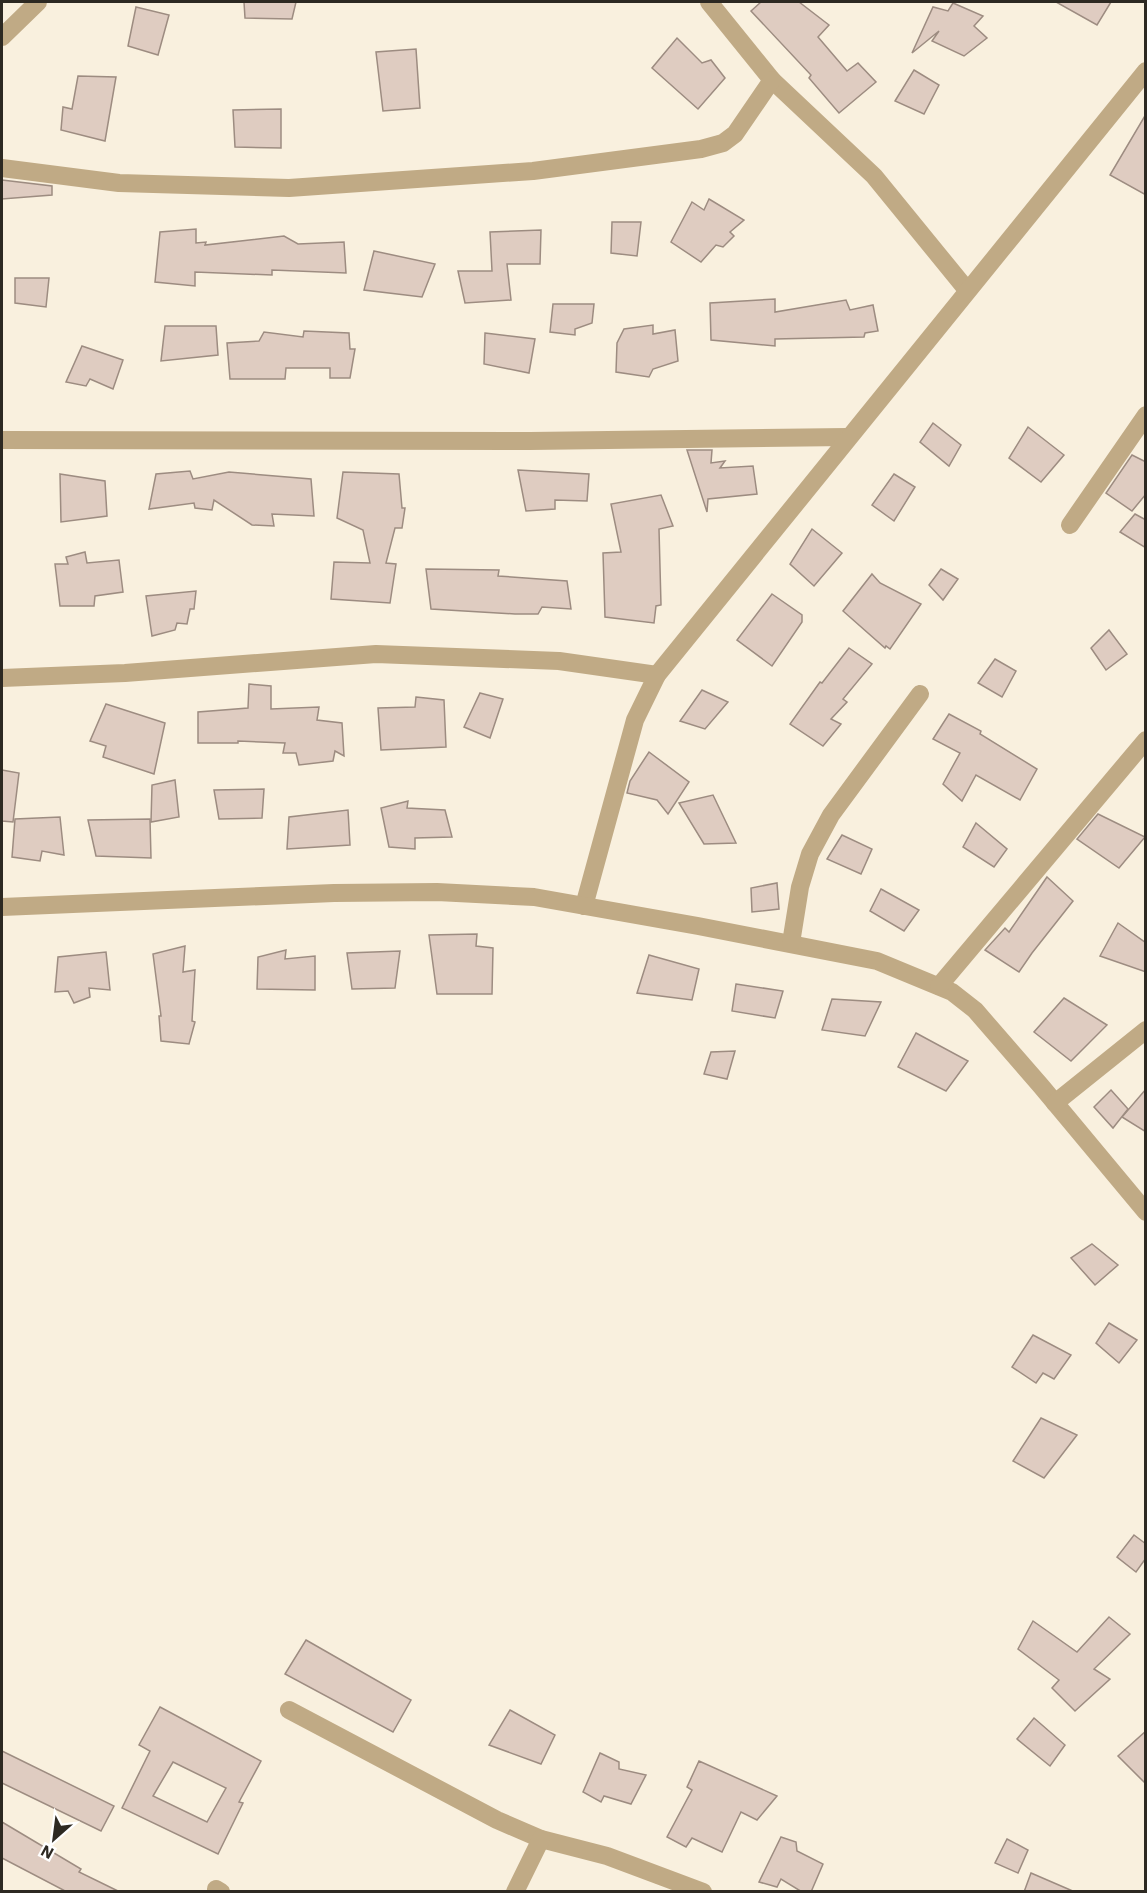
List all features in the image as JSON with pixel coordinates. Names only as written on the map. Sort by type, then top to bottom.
[{"type":"street","points":[[2,37],[38,2]]},
{"type":"street","points":[[709,2],[772,80],[874,176],[967,290]]},
{"type":"street","points":[[584,906],[635,720],[657,675],[1146,71]]},
{"type":"street","points":[[2,168],[119,183],[289,188],[533,171],[701,149],[723,143],[735,134],[772,80]]},
{"type":"street","points":[[1070,525],[1146,415]]},
{"type":"street","points":[[2,440],[530,441],[848,437]]},
{"type":"street","points":[[2,678],[125,673],[376,654],[560,662],[657,675]]},
{"type":"street","points":[[791,943],[800,887],[810,854],[831,815],[920,694]]},
{"type":"street","points":[[939,986],[1146,740]]},
{"type":"street","points":[[2,906],[334,893],[437,892],[534,897],[791,943],[877,961],[952,992],[975,1010],[1146,1212]]},
{"type":"street","points":[[1055,1103],[1146,1030]]},
{"type":"street","points":[[289,1710],[497,1820],[542,1839],[607,1856],[703,1892]]},
{"type":"street","points":[[515,1892],[542,1839]]},
{"type":"building","points":[[244,2],[296,2],[292,19],[245,18]]},
{"type":"building","points":[[761,2],[799,2],[829,25],[818,37],[847,71],[858,63],[876,82],[839,113],[809,78],[811,75],[751,11]]},
{"type":"building","points":[[1056,2],[1111,2],[1097,25]]},
{"type":"building","points":[[953,3],[983,16],[974,26],[987,38],[964,56],[932,41],[939,31],[912,53],[933,7],[948,11]]},
{"type":"building","points":[[136,7],[169,15],[158,55],[128,46]]},
{"type":"building","points":[[677,38],[702,63],[711,60],[725,78],[698,109],[652,68]]},
{"type":"building","points":[[416,49],[420,108],[383,111],[376,52]]},
{"type":"building","points":[[914,70],[939,85],[924,114],[895,101]]},
{"type":"building","points":[[78,76],[116,77],[105,141],[61,130],[63,107],[72,109]]},
{"type":"building","points":[[281,109],[281,148],[235,147],[233,110]]},
{"type":"building","points":[[1146,114],[1146,195],[1110,175]]},
{"type":"building","points":[[2,180],[52,186],[52,195],[2,199]]},
{"type":"building","points":[[709,199],[744,220],[730,232],[734,236],[723,247],[716,245],[701,262],[671,242],[692,202],[704,210]]},
{"type":"building","points":[[612,222],[641,222],[637,256],[611,253]]},
{"type":"building","points":[[196,229],[196,243],[206,242],[205,245],[284,236],[298,244],[344,242],[346,273],[272,270],[272,275],[195,272],[195,286],[155,282],[160,232]]},
{"type":"building","points":[[541,230],[540,264],[507,264],[511,300],[465,303],[458,271],[492,271],[490,232]]},
{"type":"building","points":[[374,251],[435,264],[422,297],[364,290]]},
{"type":"building","points":[[15,278],[49,278],[46,307],[15,303]]},
{"type":"building","points":[[775,299],[775,312],[846,300],[850,310],[873,305],[878,331],[865,333],[864,337],[775,339],[775,346],[711,340],[710,303]]},
{"type":"building","points":[[553,304],[594,304],[592,323],[575,329],[575,335],[550,332]]},
{"type":"building","points":[[653,325],[653,334],[675,330],[678,361],[653,369],[649,377],[616,372],[617,343],[624,329]]},
{"type":"building","points":[[165,326],[216,326],[218,355],[161,361]]},
{"type":"building","points":[[304,331],[349,333],[350,349],[355,349],[350,378],[330,378],[330,368],[286,368],[285,379],[230,379],[227,343],[259,341],[264,332],[303,337]]},
{"type":"building","points":[[485,333],[535,339],[529,373],[484,364]]},
{"type":"building","points":[[82,346],[123,360],[113,389],[90,379],[86,386],[66,382]]},
{"type":"building","points":[[933,423],[961,445],[949,466],[920,442]]},
{"type":"building","points":[[1028,427],[1064,455],[1041,482],[1009,458]]},
{"type":"building","points":[[687,450],[712,450],[711,463],[725,461],[720,468],[753,466],[757,494],[708,499],[707,512]]},
{"type":"building","points":[[1132,455],[1146,462],[1146,494],[1132,511],[1106,493]]},
{"type":"building","points":[[518,470],[589,474],[587,501],[555,500],[555,509],[526,511]]},
{"type":"building","points":[[190,471],[193,479],[229,472],[311,479],[314,516],[272,514],[274,526],[252,525],[214,500],[212,510],[195,508],[194,503],[149,509],[156,474]]},
{"type":"building","points":[[343,472],[399,474],[402,508],[405,508],[402,528],[395,528],[386,563],[396,564],[390,603],[331,599],[334,562],[370,563],[363,530],[337,518]]},
{"type":"building","points":[[60,474],[105,481],[107,516],[61,522]]},
{"type":"building","points":[[894,474],[915,487],[894,521],[872,505]]},
{"type":"building","points":[[661,495],[673,526],[659,529],[661,605],[656,606],[654,623],[605,617],[603,553],[621,552],[611,504]]},
{"type":"building","points":[[1135,514],[1146,520],[1146,548],[1120,532]]},
{"type":"building","points":[[812,529],[842,553],[814,586],[790,564]]},
{"type":"building","points":[[85,552],[87,563],[119,560],[123,592],[95,596],[94,606],[60,606],[55,564],[68,564],[66,557]]},
{"type":"building","points":[[426,569],[499,570],[498,576],[567,581],[571,609],[542,607],[538,614],[515,614],[431,609]]},
{"type":"building","points":[[941,569],[958,579],[943,600],[929,585]]},
{"type":"building","points":[[872,574],[880,583],[921,604],[890,649],[886,646],[885,648],[843,611]]},
{"type":"building","points":[[196,591],[194,609],[190,609],[187,624],[177,623],[175,630],[152,636],[146,596]]},
{"type":"building","points":[[772,594],[802,615],[802,622],[772,666],[737,640]]},
{"type":"building","points":[[1109,630],[1127,654],[1106,670],[1091,648]]},
{"type":"building","points":[[849,648],[872,664],[843,699],[847,702],[831,719],[841,724],[823,746],[790,724],[820,682],[822,683]]},
{"type":"building","points":[[995,659],[1016,671],[1002,697],[978,683]]},
{"type":"building","points":[[249,684],[271,686],[271,709],[319,707],[317,720],[342,723],[344,756],[335,751],[333,761],[299,765],[296,753],[283,753],[285,743],[238,741],[238,743],[198,743],[198,712],[248,708]]},
{"type":"building","points":[[702,690],[728,702],[705,729],[680,721]]},
{"type":"building","points":[[480,693],[503,699],[490,738],[464,727]]},
{"type":"building","points":[[416,697],[444,700],[446,747],[381,750],[378,708],[415,707]]},
{"type":"building","points":[[106,704],[165,723],[154,774],[103,757],[106,746],[90,741]]},
{"type":"building","points":[[949,714],[981,731],[980,734],[1037,769],[1020,800],[976,775],[962,801],[943,784],[960,753],[933,739]]},
{"type":"building","points":[[649,752],[689,782],[668,814],[657,800],[627,793],[630,781]]},
{"type":"building","points":[[2,770],[19,773],[13,822],[2,821]]},
{"type":"building","points":[[175,780],[179,817],[151,822],[152,785]]},
{"type":"building","points":[[264,789],[262,818],[219,819],[214,790]]},
{"type":"building","points":[[713,795],[736,843],[704,844],[679,803]]},
{"type":"building","points":[[408,801],[407,808],[445,810],[452,837],[415,838],[415,849],[389,847],[381,808]]},
{"type":"building","points":[[348,810],[350,845],[287,849],[289,817]]},
{"type":"building","points":[[1098,814],[1145,837],[1119,868],[1077,839]]},
{"type":"building","points":[[60,817],[64,855],[42,851],[40,861],[12,857],[15,819]]},
{"type":"building","points":[[150,819],[151,858],[96,856],[88,820]]},
{"type":"building","points":[[976,823],[1007,849],[994,867],[963,847]]},
{"type":"building","points":[[842,835],[872,849],[861,874],[827,859]]},
{"type":"building","points":[[1047,877],[1073,901],[1019,972],[985,950],[1005,928],[1009,932]]},
{"type":"building","points":[[777,883],[779,909],[752,912],[751,888]]},
{"type":"building","points":[[881,889],[919,910],[904,931],[870,911]]},
{"type":"building","points":[[1118,923],[1146,943],[1146,972],[1100,956]]},
{"type":"building","points":[[477,934],[476,946],[493,948],[492,994],[437,994],[429,935]]},
{"type":"building","points":[[185,946],[183,972],[195,970],[192,1021],[195,1022],[189,1044],[161,1041],[159,1016],[161,1016],[153,954]]},
{"type":"building","points":[[286,950],[285,959],[315,956],[315,990],[257,989],[258,957]]},
{"type":"building","points":[[400,951],[395,988],[352,989],[347,953]]},
{"type":"building","points":[[106,952],[110,990],[89,988],[90,997],[74,1003],[68,991],[55,992],[58,957]]},
{"type":"building","points":[[649,955],[699,969],[692,1000],[637,993]]},
{"type":"building","points":[[736,984],[783,991],[775,1018],[732,1011]]},
{"type":"building","points":[[1064,998],[1107,1025],[1071,1061],[1034,1032]]},
{"type":"building","points":[[832,999],[881,1002],[865,1036],[822,1030]]},
{"type":"building","points":[[916,1033],[968,1061],[946,1091],[898,1067]]},
{"type":"building","points":[[735,1051],[727,1079],[704,1074],[711,1052]]},
{"type":"building","points":[[1146,1089],[1146,1132],[1122,1117]]},
{"type":"building","points":[[1111,1090],[1128,1109],[1113,1128],[1094,1107]]},
{"type":"building","points":[[1092,1244],[1118,1265],[1095,1285],[1071,1258]]},
{"type":"building","points":[[1109,1323],[1137,1340],[1119,1363],[1096,1343]]},
{"type":"building","points":[[1033,1335],[1071,1355],[1054,1379],[1043,1373],[1036,1383],[1012,1367]]},
{"type":"building","points":[[1041,1418],[1077,1435],[1044,1478],[1013,1461]]},
{"type":"building","points":[[1134,1535],[1146,1544],[1146,1558],[1136,1572],[1117,1557]]},
{"type":"building","points":[[1109,1617],[1130,1634],[1094,1669],[1110,1679],[1075,1711],[1052,1688],[1059,1680],[1018,1649],[1033,1621],[1077,1652]]},
{"type":"building","points":[[306,1640],[411,1700],[393,1732],[285,1674]]},
{"type":"building","points":[[160,1707],[261,1761],[239,1802],[243,1803],[218,1854],[122,1808],[150,1751],[139,1745]],"holes":[[[173,1762],[226,1788],[207,1822],[153,1796]]]},
{"type":"building","points":[[510,1710],[555,1735],[541,1764],[489,1745]]},
{"type":"building","points":[[1034,1718],[1065,1745],[1050,1766],[1017,1739]]},
{"type":"building","points":[[1146,1731],[1146,1784],[1118,1756]]},
{"type":"building","points":[[2,1751],[114,1806],[101,1831],[2,1783]]},
{"type":"building","points":[[600,1753],[619,1762],[619,1769],[646,1775],[631,1804],[604,1796],[601,1802],[583,1792]]},
{"type":"building","points":[[699,1761],[777,1796],[757,1820],[741,1812],[722,1852],[692,1838],[686,1847],[667,1837],[692,1790],[687,1787]]},
{"type":"building","points":[[2,1822],[81,1869],[79,1872],[120,1892],[67,1892],[2,1858]]},
{"type":"building","points":[[781,1837],[796,1842],[797,1851],[823,1864],[811,1892],[802,1892],[781,1879],[777,1887],[759,1882]]},
{"type":"building","points":[[1007,1839],[1028,1850],[1018,1873],[995,1863]]},
{"type":"building","points":[[1031,1873],[1075,1892],[1024,1892]]}]
